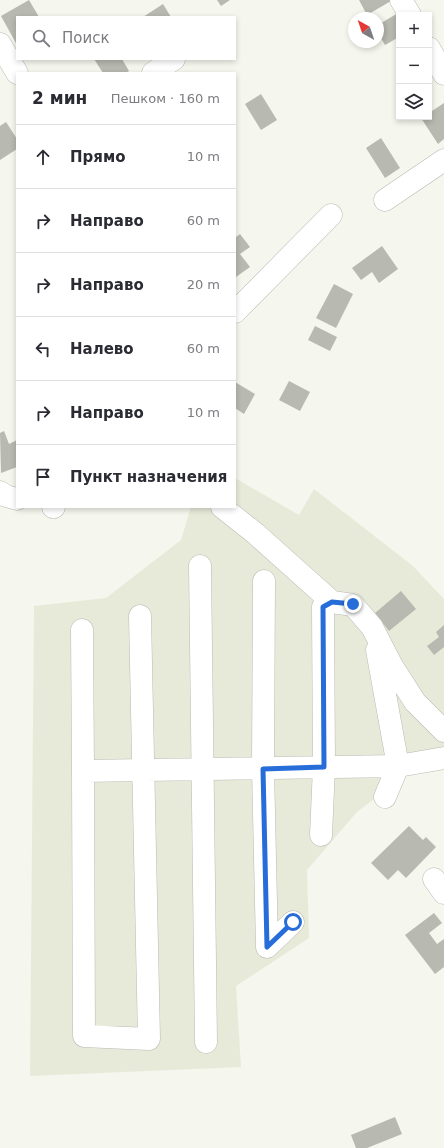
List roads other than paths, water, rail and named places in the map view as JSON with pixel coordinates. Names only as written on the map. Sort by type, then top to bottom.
[{"type":"street","points":[[401,0],[408,12]]},
{"type":"street","points":[[0,44],[16,72]]},
{"type":"street","points":[[432,53],[444,74]]},
{"type":"street","points":[[154,72],[172,60]]},
{"type":"street","points":[[384,200],[444,160]]},
{"type":"street","points":[[236,311],[331,215]]},
{"type":"street","points":[[0,492],[6,496],[16,499]]},
{"type":"street","points":[[223,508],[256,534],[332,602]]},
{"type":"street","points":[[200,566],[206,1042]]},
{"type":"street","points":[[264,581],[263,769],[267,947],[293,922]]},
{"type":"street","points":[[322,835],[324,767],[323,607],[332,602],[353,604],[372,627],[392,666],[415,702],[444,731]]},
{"type":"street","points":[[82,630],[84,1036],[150,1039],[140,616]]},
{"type":"street","points":[[372,627],[398,766],[385,797]]},
{"type":"street","points":[[83,771],[398,766],[444,758]]}]
